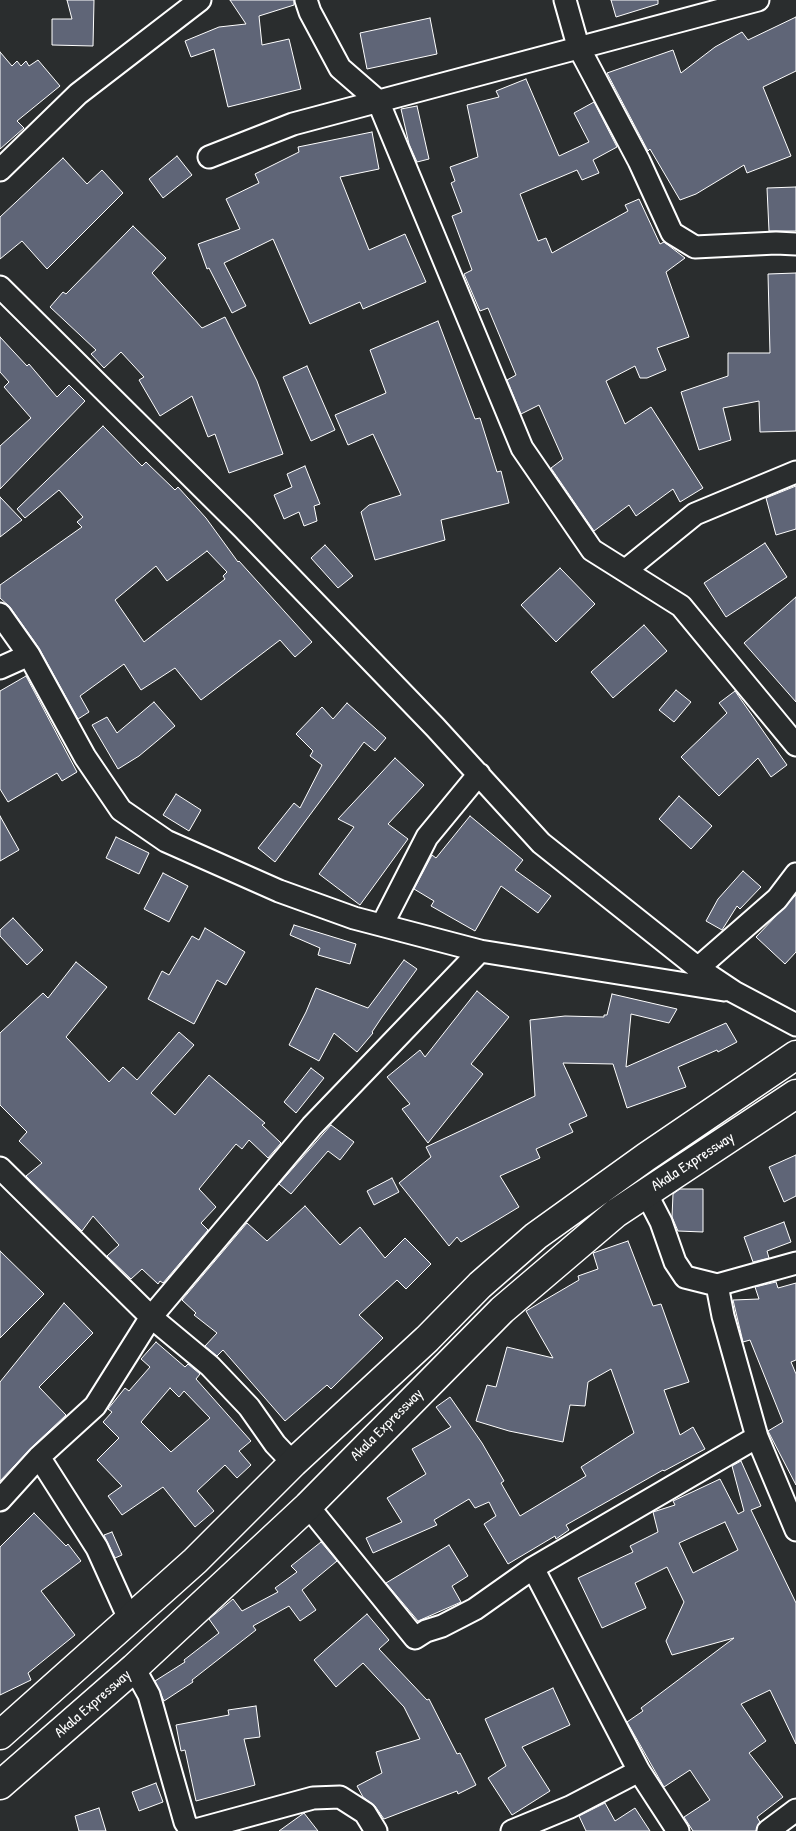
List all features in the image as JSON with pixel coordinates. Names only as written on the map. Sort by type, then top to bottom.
[{"type":"main road","name":"Akala Expressway","points":[[0,1735],[195,1561],[293,1463],[427,1339],[480,1284],[544,1231],[646,1157],[796,1055]]},
{"type":"main road","name":"Akala Expressway","points":[[0,1785],[134,1668],[308,1506],[502,1310],[616,1213],[796,1094]]},
{"type":"main road","points":[[480,1284],[502,1310]]},
{"type":"street","points":[[0,170],[78,94],[200,0]]},
{"type":"street","points":[[306,0],[310,12],[340,68],[378,101],[522,448],[592,550],[681,606],[796,745]]},
{"type":"street","points":[[565,0],[578,46],[639,161],[672,233],[694,247],[776,243],[796,244]]},
{"type":"street","points":[[209,157],[294,124],[578,46],[758,0]]},
{"type":"street","points":[[0,287],[235,520],[542,842],[698,968],[734,992],[796,1025]]},
{"type":"street","points":[[626,570],[694,514],[796,472]]},
{"type":"street","points":[[0,614],[30,655],[85,757],[121,810],[166,840],[279,891],[354,918],[480,951],[734,992]]},
{"type":"street","points":[[0,668],[30,655]]},
{"type":"street","points":[[382,925],[426,837],[479,774]]},
{"type":"street","points":[[698,968],[777,899],[796,874]]},
{"type":"street","points":[[0,1500],[8,1480],[39,1457],[96,1406],[151,1317],[312,1126],[480,951]]},
{"type":"street","points":[[0,1168],[151,1317],[210,1366],[249,1408],[275,1444],[293,1463]]},
{"type":"street","points":[[646,1193],[661,1222],[676,1262],[685,1277],[718,1284],[796,1263]]},
{"type":"street","points":[[718,1284],[723,1316],[757,1437],[796,1530]]},
{"type":"street","points":[[308,1506],[415,1638],[426,1631],[442,1626],[475,1609],[533,1568],[757,1437]]},
{"type":"street","points":[[39,1457],[97,1548],[130,1621]]},
{"type":"street","points":[[533,1568],[639,1771],[678,1831]]},
{"type":"street","points":[[134,1668],[149,1695],[186,1822],[192,1831],[313,1798],[340,1797],[365,1813],[376,1831]]},
{"type":"street","points":[[512,1831],[570,1807],[639,1771]]},
{"type":"street","points":[[768,1831],[796,1810]]},
{"type":"building","points":[[67,0],[94,0],[93,46],[52,45],[52,19],[72,19]]},
{"type":"building","points":[[230,0],[294,0],[294,5],[259,16],[262,45],[289,39],[301,89],[228,107],[214,49],[191,57],[185,41],[219,27],[246,24]]},
{"type":"building","points":[[611,0],[658,0],[658,4],[616,17]]},
{"type":"building","points":[[796,17],[796,71],[763,87],[791,156],[747,173],[744,165],[696,194],[680,200],[650,149],[648,151],[607,73],[673,50],[681,73],[715,47],[742,32],[748,40]]},
{"type":"building","points":[[430,18],[437,54],[367,69],[360,33]]},
{"type":"building","points":[[0,52],[12,66],[17,61],[21,66],[26,61],[29,66],[38,60],[60,86],[17,121],[24,128],[0,149]]},
{"type":"building","points":[[526,79],[559,156],[589,142],[574,113],[594,102],[617,147],[593,160],[599,173],[582,180],[577,170],[520,194],[538,241],[546,238],[552,253],[628,211],[625,205],[639,199],[660,244],[664,242],[685,258],[666,272],[689,337],[657,348],[666,370],[647,378],[640,378],[635,366],[606,381],[625,424],[651,407],[703,488],[680,502],[673,489],[636,516],[629,505],[594,531],[551,468],[563,459],[539,405],[521,414],[507,380],[516,375],[488,308],[480,311],[464,274],[472,270],[452,216],[462,212],[451,183],[455,181],[450,167],[478,157],[467,105],[499,97],[496,91]]},
{"type":"building","points":[[417,106],[429,159],[417,162],[409,144],[401,109]]},
{"type":"building","points":[[372,132],[379,169],[340,177],[369,250],[405,234],[426,282],[363,309],[360,302],[310,324],[273,239],[224,263],[246,306],[232,313],[209,268],[207,269],[198,244],[240,229],[226,199],[259,183],[255,174],[299,152],[298,147]]},
{"type":"building","points":[[177,156],[192,175],[163,198],[149,179]]},
{"type":"building","points":[[63,158],[87,184],[102,170],[123,193],[47,269],[22,241],[0,259],[0,217]]},
{"type":"building","points":[[796,187],[796,231],[769,231],[767,188]]},
{"type":"building","points":[[133,226],[166,258],[152,273],[202,328],[225,317],[257,381],[283,454],[229,473],[215,434],[208,437],[192,396],[160,416],[139,380],[144,377],[121,352],[104,368],[91,354],[96,350],[50,307],[63,292],[66,294]]},
{"type":"building","points":[[796,273],[796,431],[760,432],[759,401],[723,408],[731,440],[699,450],[681,392],[728,376],[728,353],[770,353],[768,274]]},
{"type":"building","points":[[438,321],[475,419],[480,418],[497,472],[501,471],[509,503],[441,520],[445,540],[375,560],[361,512],[369,505],[401,495],[373,434],[348,445],[335,415],[386,393],[370,350]]},
{"type":"building","points":[[0,337],[27,366],[29,364],[57,397],[69,385],[85,401],[0,489],[0,446],[31,418],[4,387],[9,382],[0,372]]},
{"type":"building","points":[[307,366],[335,430],[311,441],[283,377]]},
{"type":"building","points":[[103,426],[142,466],[146,462],[175,490],[178,487],[206,518],[238,562],[312,642],[295,657],[280,640],[201,700],[175,668],[141,690],[124,664],[80,696],[89,712],[78,719],[39,648],[10,607],[0,598],[0,585],[82,527],[77,522],[83,517],[59,490],[25,518],[17,509]],"holes":[[[207,551],[227,572],[223,576],[225,579],[144,642],[115,600],[156,566],[167,581]]]},
{"type":"building","points":[[305,466],[320,504],[314,506],[317,521],[304,526],[299,512],[284,519],[274,495],[292,487],[287,474]]},
{"type":"building","points":[[796,486],[796,529],[776,535],[766,498]]},
{"type":"building","points":[[0,497],[22,520],[0,537]]},
{"type":"building","points":[[765,543],[787,577],[726,617],[704,583]]},
{"type":"building","points":[[325,545],[353,576],[338,588],[311,558]]},
{"type":"building","points":[[560,568],[595,604],[556,642],[521,605]]},
{"type":"building","points":[[796,597],[796,702],[744,643]]},
{"type":"building","points":[[644,625],[667,651],[613,698],[591,672]]},
{"type":"building","points":[[26,676],[77,772],[62,781],[57,773],[8,802],[0,789],[0,691]]},
{"type":"building","points":[[676,690],[691,702],[674,722],[659,710]]},
{"type":"building","points":[[735,691],[787,765],[771,777],[758,758],[719,796],[681,757],[727,713],[719,703]]},
{"type":"building","points":[[154,702],[175,726],[139,756],[118,769],[92,725],[107,717],[117,733]]},
{"type":"building","points":[[347,703],[386,738],[375,751],[364,742],[275,862],[258,848],[294,803],[300,808],[322,765],[310,756],[313,751],[296,734],[322,707],[333,719]]},
{"type":"building","points":[[395,758],[424,785],[388,824],[408,839],[360,905],[319,874],[354,827],[338,819]]},
{"type":"building","points":[[176,794],[201,810],[189,831],[163,815]]},
{"type":"building","points":[[679,796],[712,826],[691,849],[659,819]]},
{"type":"building","points":[[0,816],[19,850],[0,861]]},
{"type":"building","points":[[470,816],[523,860],[515,870],[551,896],[538,913],[501,886],[475,931],[431,906],[434,901],[414,889],[432,855],[436,858]]},
{"type":"building","points":[[116,837],[149,853],[139,874],[106,858]]},
{"type":"building","points":[[743,871],[761,887],[740,909],[737,906],[722,930],[706,921],[718,899]]},
{"type":"building","points":[[163,873],[188,886],[169,922],[144,909]]},
{"type":"building","points":[[796,895],[796,952],[785,964],[756,937]]},
{"type":"building","points":[[13,918],[43,950],[27,965],[0,936],[0,930]]},
{"type":"building","points":[[294,925],[356,944],[350,964],[318,955],[320,948],[290,935]]},
{"type":"building","points":[[205,928],[245,952],[226,985],[217,980],[194,1024],[148,999],[162,971],[169,975],[192,936],[199,940]]},
{"type":"building","points":[[404,960],[417,969],[382,1017],[373,1033],[357,1052],[334,1033],[319,1061],[289,1045],[316,988],[368,1008]]},
{"type":"building","points":[[76,962],[107,987],[66,1037],[109,1082],[123,1067],[137,1080],[179,1032],[194,1045],[151,1093],[175,1115],[209,1075],[265,1123],[262,1125],[281,1143],[268,1158],[249,1140],[242,1149],[236,1144],[199,1189],[216,1207],[201,1223],[208,1230],[163,1283],[160,1281],[158,1284],[142,1269],[131,1279],[107,1256],[119,1245],[93,1216],[82,1231],[26,1176],[42,1163],[19,1141],[27,1132],[0,1105],[0,1033],[43,993],[48,998]]},
{"type":"building","points":[[477,991],[509,1017],[471,1064],[483,1074],[428,1143],[402,1109],[410,1104],[387,1077],[420,1050],[425,1057]]},
{"type":"building","points":[[612,994],[677,1009],[669,1023],[631,1014],[626,1067],[726,1023],[737,1042],[718,1052],[717,1050],[678,1067],[686,1087],[627,1108],[613,1064],[563,1063],[587,1116],[569,1124],[573,1132],[536,1149],[540,1158],[500,1176],[519,1207],[461,1242],[457,1237],[449,1246],[399,1183],[431,1157],[426,1147],[535,1096],[530,1020],[565,1016],[604,1017],[604,1015],[607,1015]]},
{"type":"building","points":[[311,1068],[324,1078],[296,1113],[284,1102]]},
{"type":"building","points":[[331,1125],[354,1142],[340,1160],[328,1151],[291,1194],[279,1184]]},
{"type":"building","points":[[796,1155],[796,1196],[784,1202],[769,1167]]},
{"type":"building","points":[[392,1178],[399,1192],[374,1205],[367,1191]]},
{"type":"building","points":[[680,1189],[703,1189],[703,1232],[678,1231],[672,1217],[673,1194]]},
{"type":"building","points":[[305,1206],[340,1245],[360,1227],[385,1258],[405,1238],[431,1264],[406,1289],[397,1280],[359,1315],[383,1338],[331,1389],[327,1385],[285,1421],[223,1350],[217,1356],[205,1346],[217,1333],[194,1315],[196,1313],[182,1300],[247,1223],[267,1241]]},
{"type":"building","points":[[784,1222],[791,1242],[767,1251],[769,1258],[753,1262],[744,1237]]},
{"type":"building","points":[[628,1241],[653,1306],[661,1304],[689,1382],[664,1390],[680,1435],[693,1427],[705,1449],[663,1470],[566,1525],[569,1530],[556,1539],[555,1536],[508,1564],[484,1524],[496,1516],[489,1502],[475,1508],[469,1499],[434,1520],[437,1525],[373,1553],[366,1538],[402,1522],[387,1498],[426,1474],[412,1449],[451,1427],[436,1407],[450,1397],[482,1443],[504,1481],[501,1483],[520,1516],[586,1476],[581,1467],[634,1433],[611,1369],[588,1382],[585,1406],[570,1405],[563,1442],[509,1431],[476,1421],[487,1385],[496,1387],[507,1347],[553,1358],[526,1311],[579,1280],[578,1276],[598,1269],[593,1253]]},
{"type":"building","points":[[0,1251],[44,1294],[0,1338]]},
{"type":"building","points":[[776,1282],[778,1288],[796,1283],[796,1360],[791,1362],[796,1374],[796,1485],[768,1431],[783,1422],[750,1340],[743,1342],[733,1300],[759,1299],[755,1287]]},
{"type":"building","points":[[64,1303],[93,1333],[39,1387],[66,1415],[0,1481],[0,1382]]},
{"type":"building","points":[[156,1342],[185,1367],[188,1364],[200,1374],[196,1379],[251,1441],[239,1451],[251,1465],[237,1478],[225,1465],[197,1491],[214,1511],[195,1527],[163,1487],[122,1515],[108,1496],[122,1486],[97,1460],[119,1438],[103,1422],[112,1412],[108,1409],[125,1388],[129,1391],[150,1367],[141,1359]],"holes":[[[170,1388],[179,1397],[184,1391],[210,1418],[171,1452],[141,1422]]]},
{"type":"building","points":[[741,1461],[761,1506],[751,1510],[796,1603],[796,1744],[770,1690],[741,1704],[766,1741],[749,1753],[783,1797],[757,1817],[760,1822],[756,1831],[693,1831],[684,1817],[710,1800],[690,1770],[664,1787],[627,1722],[643,1711],[641,1708],[734,1638],[672,1655],[666,1641],[684,1602],[667,1567],[635,1583],[646,1608],[602,1628],[578,1578],[633,1552],[630,1546],[658,1532],[653,1512],[675,1505],[673,1501],[720,1479],[738,1514],[744,1511],[732,1466]],"holes":[[[725,1522],[738,1550],[693,1573],[679,1543]]]},
{"type":"building","points":[[34,1513],[66,1546],[68,1544],[81,1561],[41,1591],[75,1635],[28,1673],[31,1680],[0,1695],[0,1547]]},
{"type":"building","points":[[112,1532],[122,1555],[115,1558],[104,1535]]},
{"type":"building","points":[[321,1542],[337,1561],[302,1590],[316,1610],[300,1621],[289,1606],[253,1626],[256,1630],[192,1680],[193,1682],[164,1701],[155,1681],[185,1662],[184,1660],[219,1633],[209,1619],[233,1599],[242,1611],[278,1592],[275,1588],[297,1572],[291,1566]]},
{"type":"building","points":[[449,1545],[468,1576],[452,1586],[461,1602],[418,1621],[386,1583]]},
{"type":"building","points":[[367,1614],[389,1640],[379,1649],[427,1700],[429,1699],[457,1754],[460,1753],[476,1785],[458,1794],[457,1791],[384,1819],[375,1806],[363,1797],[357,1786],[382,1773],[376,1752],[420,1739],[404,1707],[363,1663],[336,1687],[314,1660]]},
{"type":"building","points":[[553,1688],[570,1725],[522,1747],[550,1791],[512,1815],[488,1778],[506,1766],[485,1719]]},
{"type":"building","points":[[256,1706],[260,1737],[244,1739],[255,1785],[196,1801],[185,1750],[181,1751],[176,1725],[229,1715],[228,1710]]},
{"type":"building","points":[[156,1783],[163,1802],[139,1811],[132,1792]]},
{"type":"building","points":[[605,1803],[615,1821],[635,1808],[650,1831],[586,1831],[579,1816]]},
{"type":"building","points":[[99,1808],[106,1831],[79,1831],[75,1816]]},
{"type":"building","points":[[304,1813],[318,1831],[279,1831]]}]
